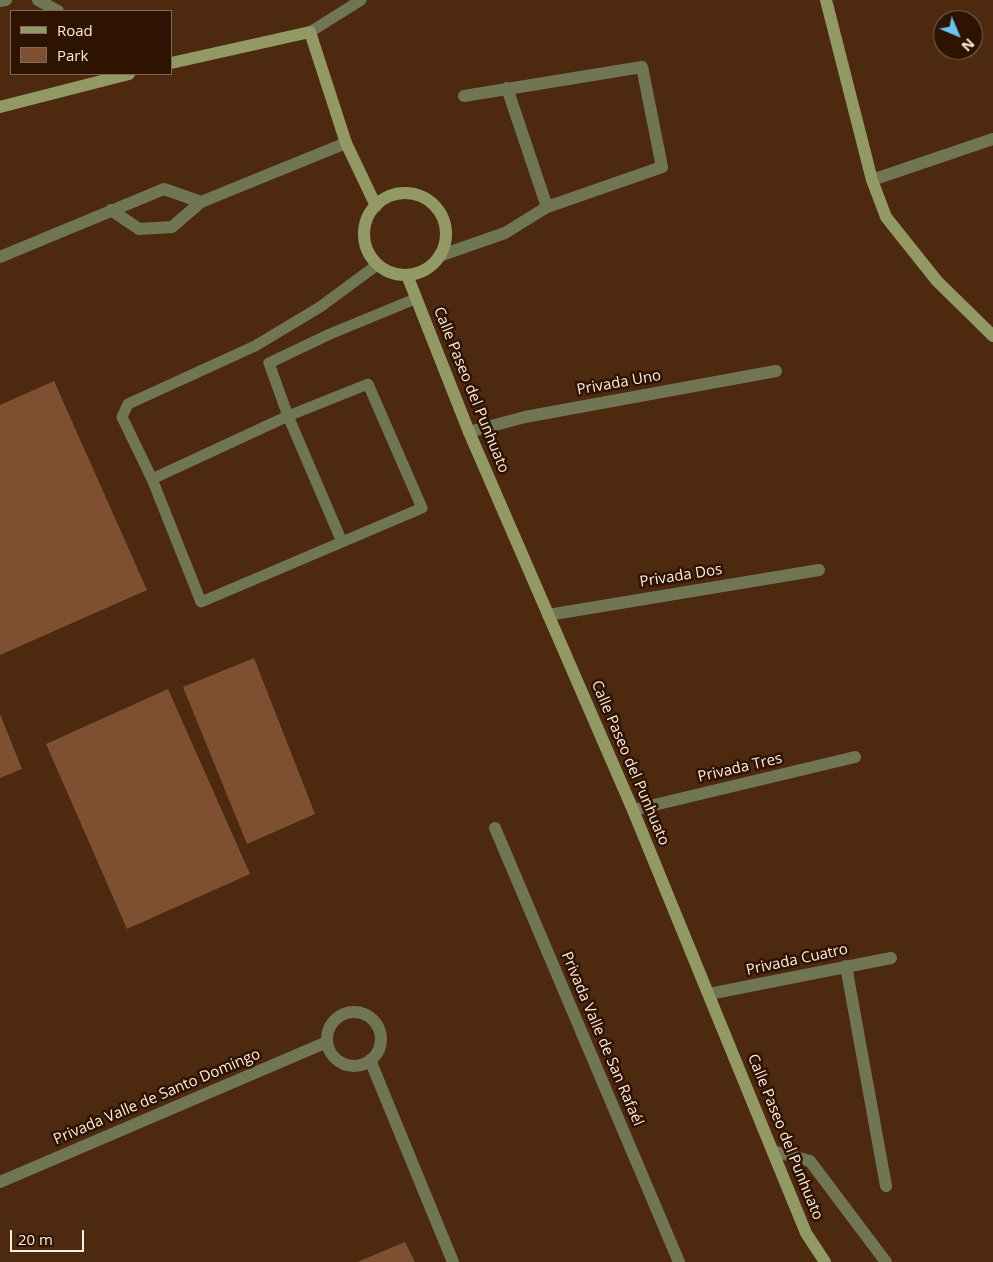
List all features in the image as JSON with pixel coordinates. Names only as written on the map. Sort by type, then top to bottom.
[{"type":"street","points":[[0,1],[6,0]]},
{"type":"street","points":[[38,0],[56,10]]},
{"type":"street","points":[[826,0],[872,180],[886,217],[937,281],[993,336]]},
{"type":"street","points":[[172,63],[310,32],[346,143],[376,206]]},
{"type":"street","points":[[439,256],[505,233],[546,207],[662,167],[642,67],[464,96]]},
{"type":"street","points":[[0,107],[125,75]]},
{"type":"street","points":[[508,88],[546,207]]},
{"type":"street","points":[[872,180],[993,139]]},
{"type":"street","points":[[112,210],[139,229],[172,227],[202,202],[346,143]]},
{"type":"street","points":[[0,257],[164,189],[202,202]]},
{"type":"street","points":[[398,194],[412,194],[426,199],[442,218],[446,232],[439,256],[430,266],[418,273],[407,274],[386,271],[377,265],[368,254],[364,240],[367,217],[385,198],[398,194]]},
{"type":"street","name":"Calle Paseo del Punhuato","points":[[407,274],[415,299],[469,432],[633,810],[710,994],[806,1233],[824,1262]]},
{"type":"street","name":"Privada Uno","points":[[469,432],[524,417],[776,371]]},
{"type":"street","name":"Privada Dos","points":[[548,615],[819,570]]},
{"type":"street","name":"Privada Tres","points":[[633,810],[855,757]]},
{"type":"street","name":"Privada Valle de San Rafaél","points":[[495,828],[679,1262]]},
{"type":"street","name":"Privada Cuatro","points":[[710,994],[891,958]]},
{"type":"street","points":[[846,966],[886,1186]]},
{"type":"street","points":[[355,1012],[364,1014],[378,1027],[380,1035],[376,1053],[370,1060],[360,1065],[344,1063],[331,1053],[327,1042],[328,1033],[338,1018],[355,1012]]},
{"type":"street","name":"Privada Valle de Santo Domingo","points":[[0,1182],[327,1042]]},
{"type":"street","points":[[370,1060],[453,1262]]},
{"type":"street","points":[[773,1151],[810,1161],[886,1262]]},
{"type":"lane","points":[[310,32],[361,0]]},
{"type":"lane","points":[[152,479],[288,416],[368,384],[422,508],[201,602],[173,536],[152,479],[122,417],[128,404],[255,346],[320,308],[377,265]]},
{"type":"lane","points":[[342,542],[288,416],[269,363],[330,334],[415,299]]},
{"type":"green space","points":[[54,381],[147,590],[0,655],[0,405]]},
{"type":"green space","points":[[254,658],[315,814],[247,844],[183,687]]},
{"type":"green space","points":[[168,689],[250,874],[127,929],[46,744]]},
{"type":"green space","points":[[0,714],[22,769],[0,778]]},
{"type":"green space","points":[[405,1242],[415,1262],[357,1262]]}]
